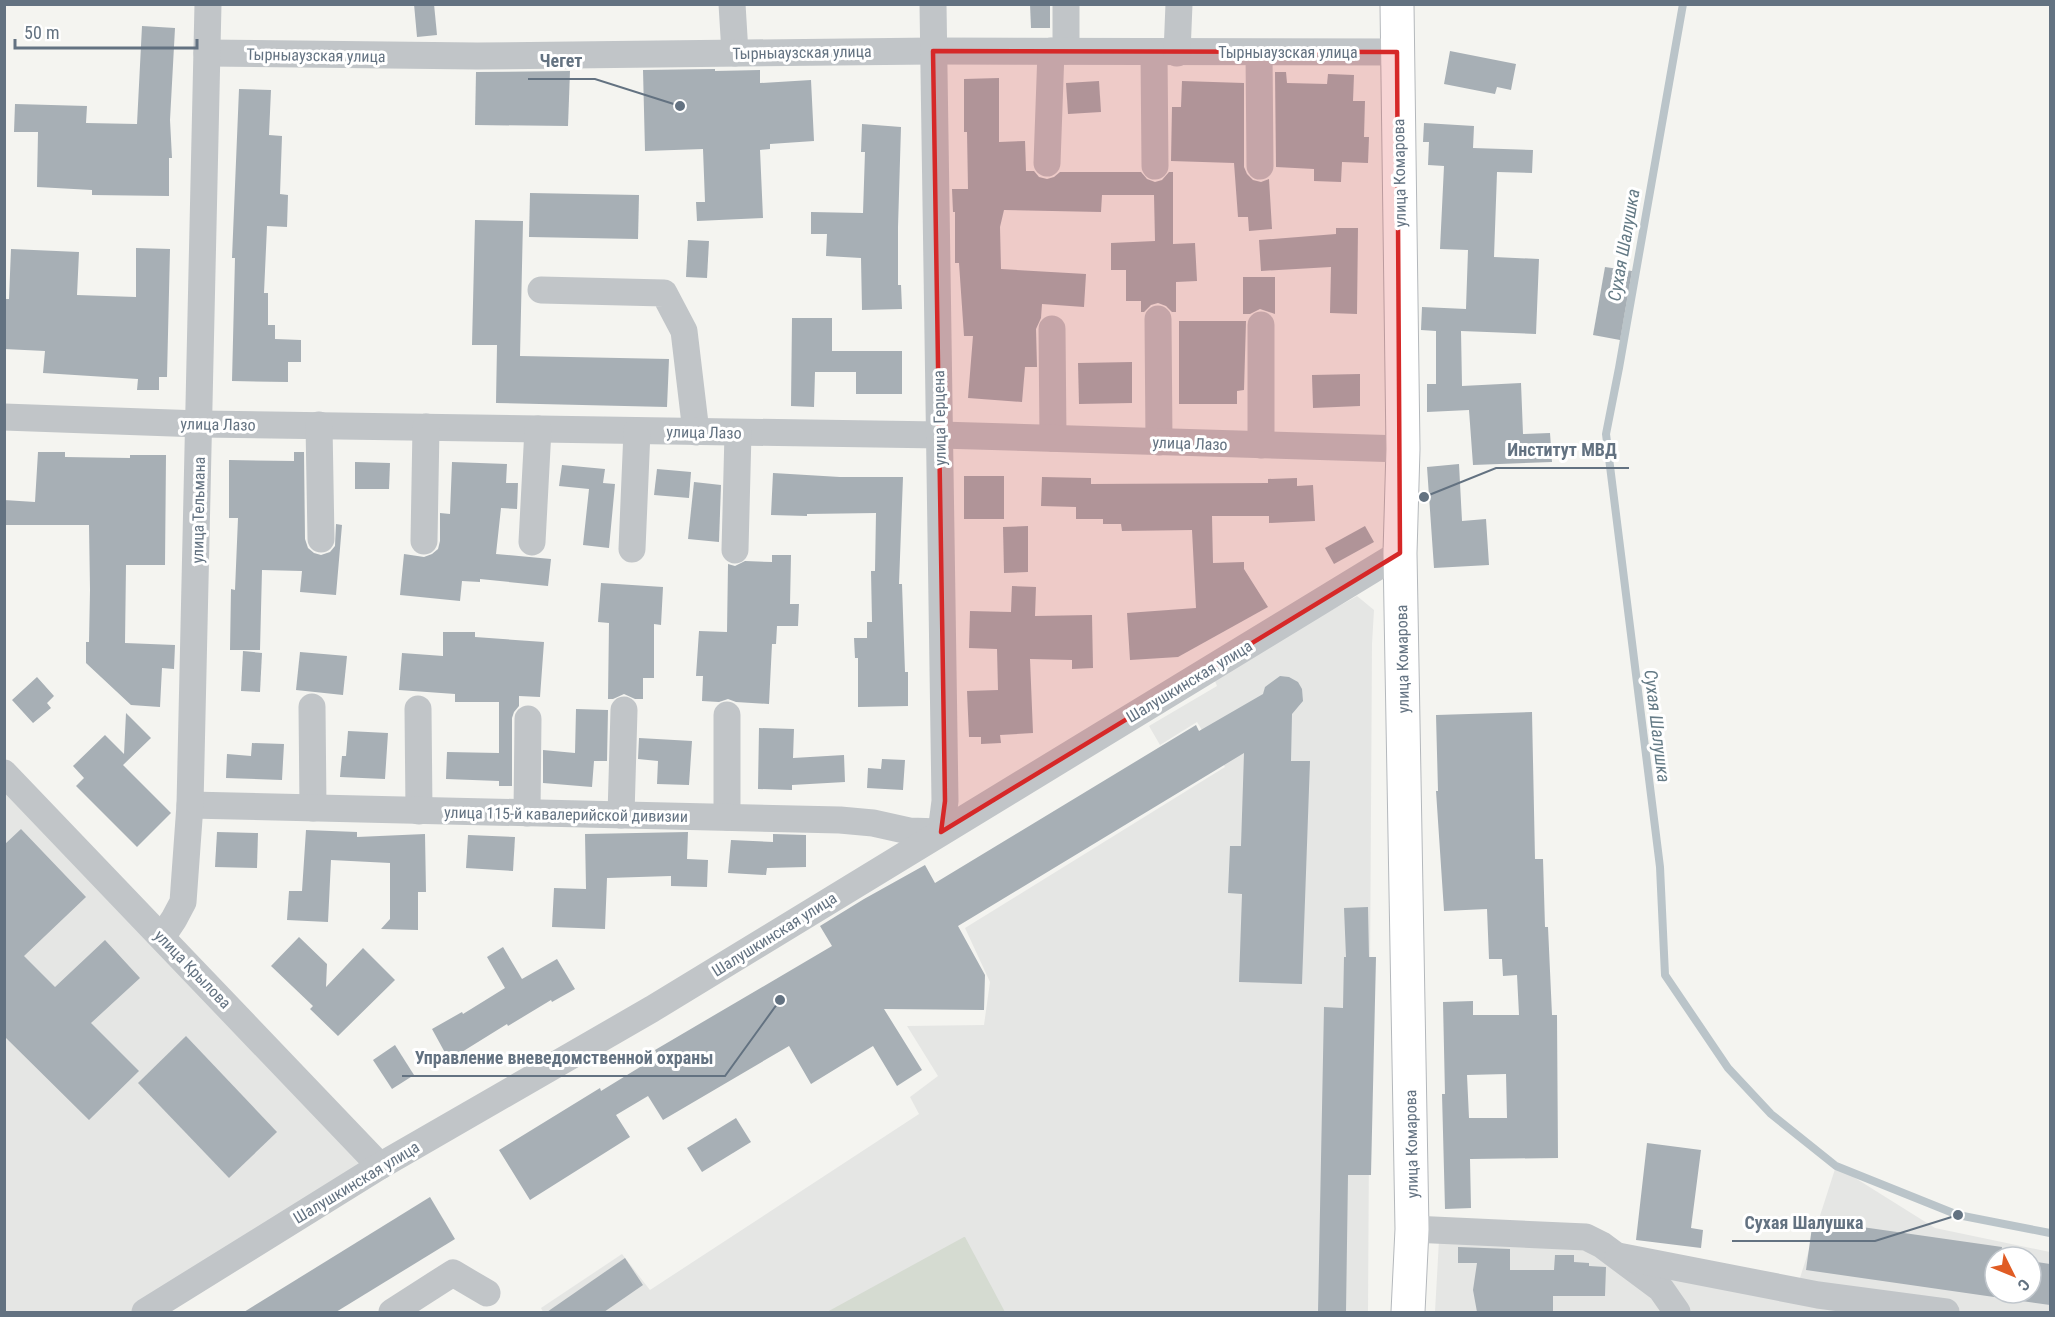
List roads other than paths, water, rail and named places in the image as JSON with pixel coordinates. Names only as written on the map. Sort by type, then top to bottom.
[{"type":"main road","name":"улица Комарова","points":[[1397,4],[1403,448],[1400,553],[1412,1228],[1408,1312]]},
{"type":"street","name":"улица Тельмана","points":[[162,937],[183,902],[190,805],[208,4]]},
{"type":"street","points":[[732,4],[735,53]]},
{"type":"street","name":"улица Герцена","points":[[933,4],[945,801],[941,832]]},
{"type":"street","points":[[1047,163],[1058,51],[1066,4]]},
{"type":"street","points":[[1155,166],[1165,53],[1179,4]]},
{"type":"street","name":"Тырныаузская улица","points":[[207,53],[488,56],[933,51],[1397,52]]},
{"type":"street","points":[[1259,53],[1260,166]]},
{"type":"street","points":[[541,290],[664,293],[684,331],[696,432]]},
{"type":"street","points":[[1158,319],[1159,442]]},
{"type":"street","points":[[1261,325],[1261,445]]},
{"type":"street","points":[[1052,329],[1053,438]]},
{"type":"street","name":"улица Лазо","points":[[4,417],[200,424],[940,435],[1403,448]]},
{"type":"street","points":[[319,426],[321,539]]},
{"type":"street","points":[[424,541],[426,427]]},
{"type":"street","points":[[532,542],[538,429]]},
{"type":"street","points":[[632,549],[637,431]]},
{"type":"street","points":[[735,550],[738,433]]},
{"type":"street","name":"Шалушкинская улица","points":[[145,1312],[380,1167],[652,1009],[1400,553]]},
{"type":"street","points":[[312,706],[313,808]]},
{"type":"street","points":[[418,709],[419,811]]},
{"type":"street","points":[[621,815],[624,710]]},
{"type":"street","points":[[727,715],[727,818]]},
{"type":"street","points":[[527,813],[528,718]]},
{"type":"street","name":"улица Крылова","points":[[4,773],[380,1167]]},
{"type":"street","name":"улица 115-й кавалерийской дивизии","points":[[190,805],[840,820],[873,823],[909,831],[941,832]]},
{"type":"street","points":[[1412,1228],[1586,1238],[1618,1256],[1661,1289],[1677,1312]]},
{"type":"street","points":[[1618,1256],[1818,1295],[1946,1312]]},
{"type":"street","points":[[392,1312],[453,1273],[487,1293]]},
{"type":"waterway","name":"Сухая Шалушка","points":[[1683,4],[1606,434],[1660,867],[1665,975],[1728,1068],[1771,1114],[1836,1166],[1958,1215],[2050,1233]]},
{"type":"place","name":"Чегет","points":[[680,106]]},
{"type":"place","name":"Институт МВД","points":[[1424,497]]},
{"type":"place","name":"Управление вневедомственной охраны","points":[[780,1000]]},
{"type":"place","name":"Сухая Шалушка","points":[[1958,1215]]}]
